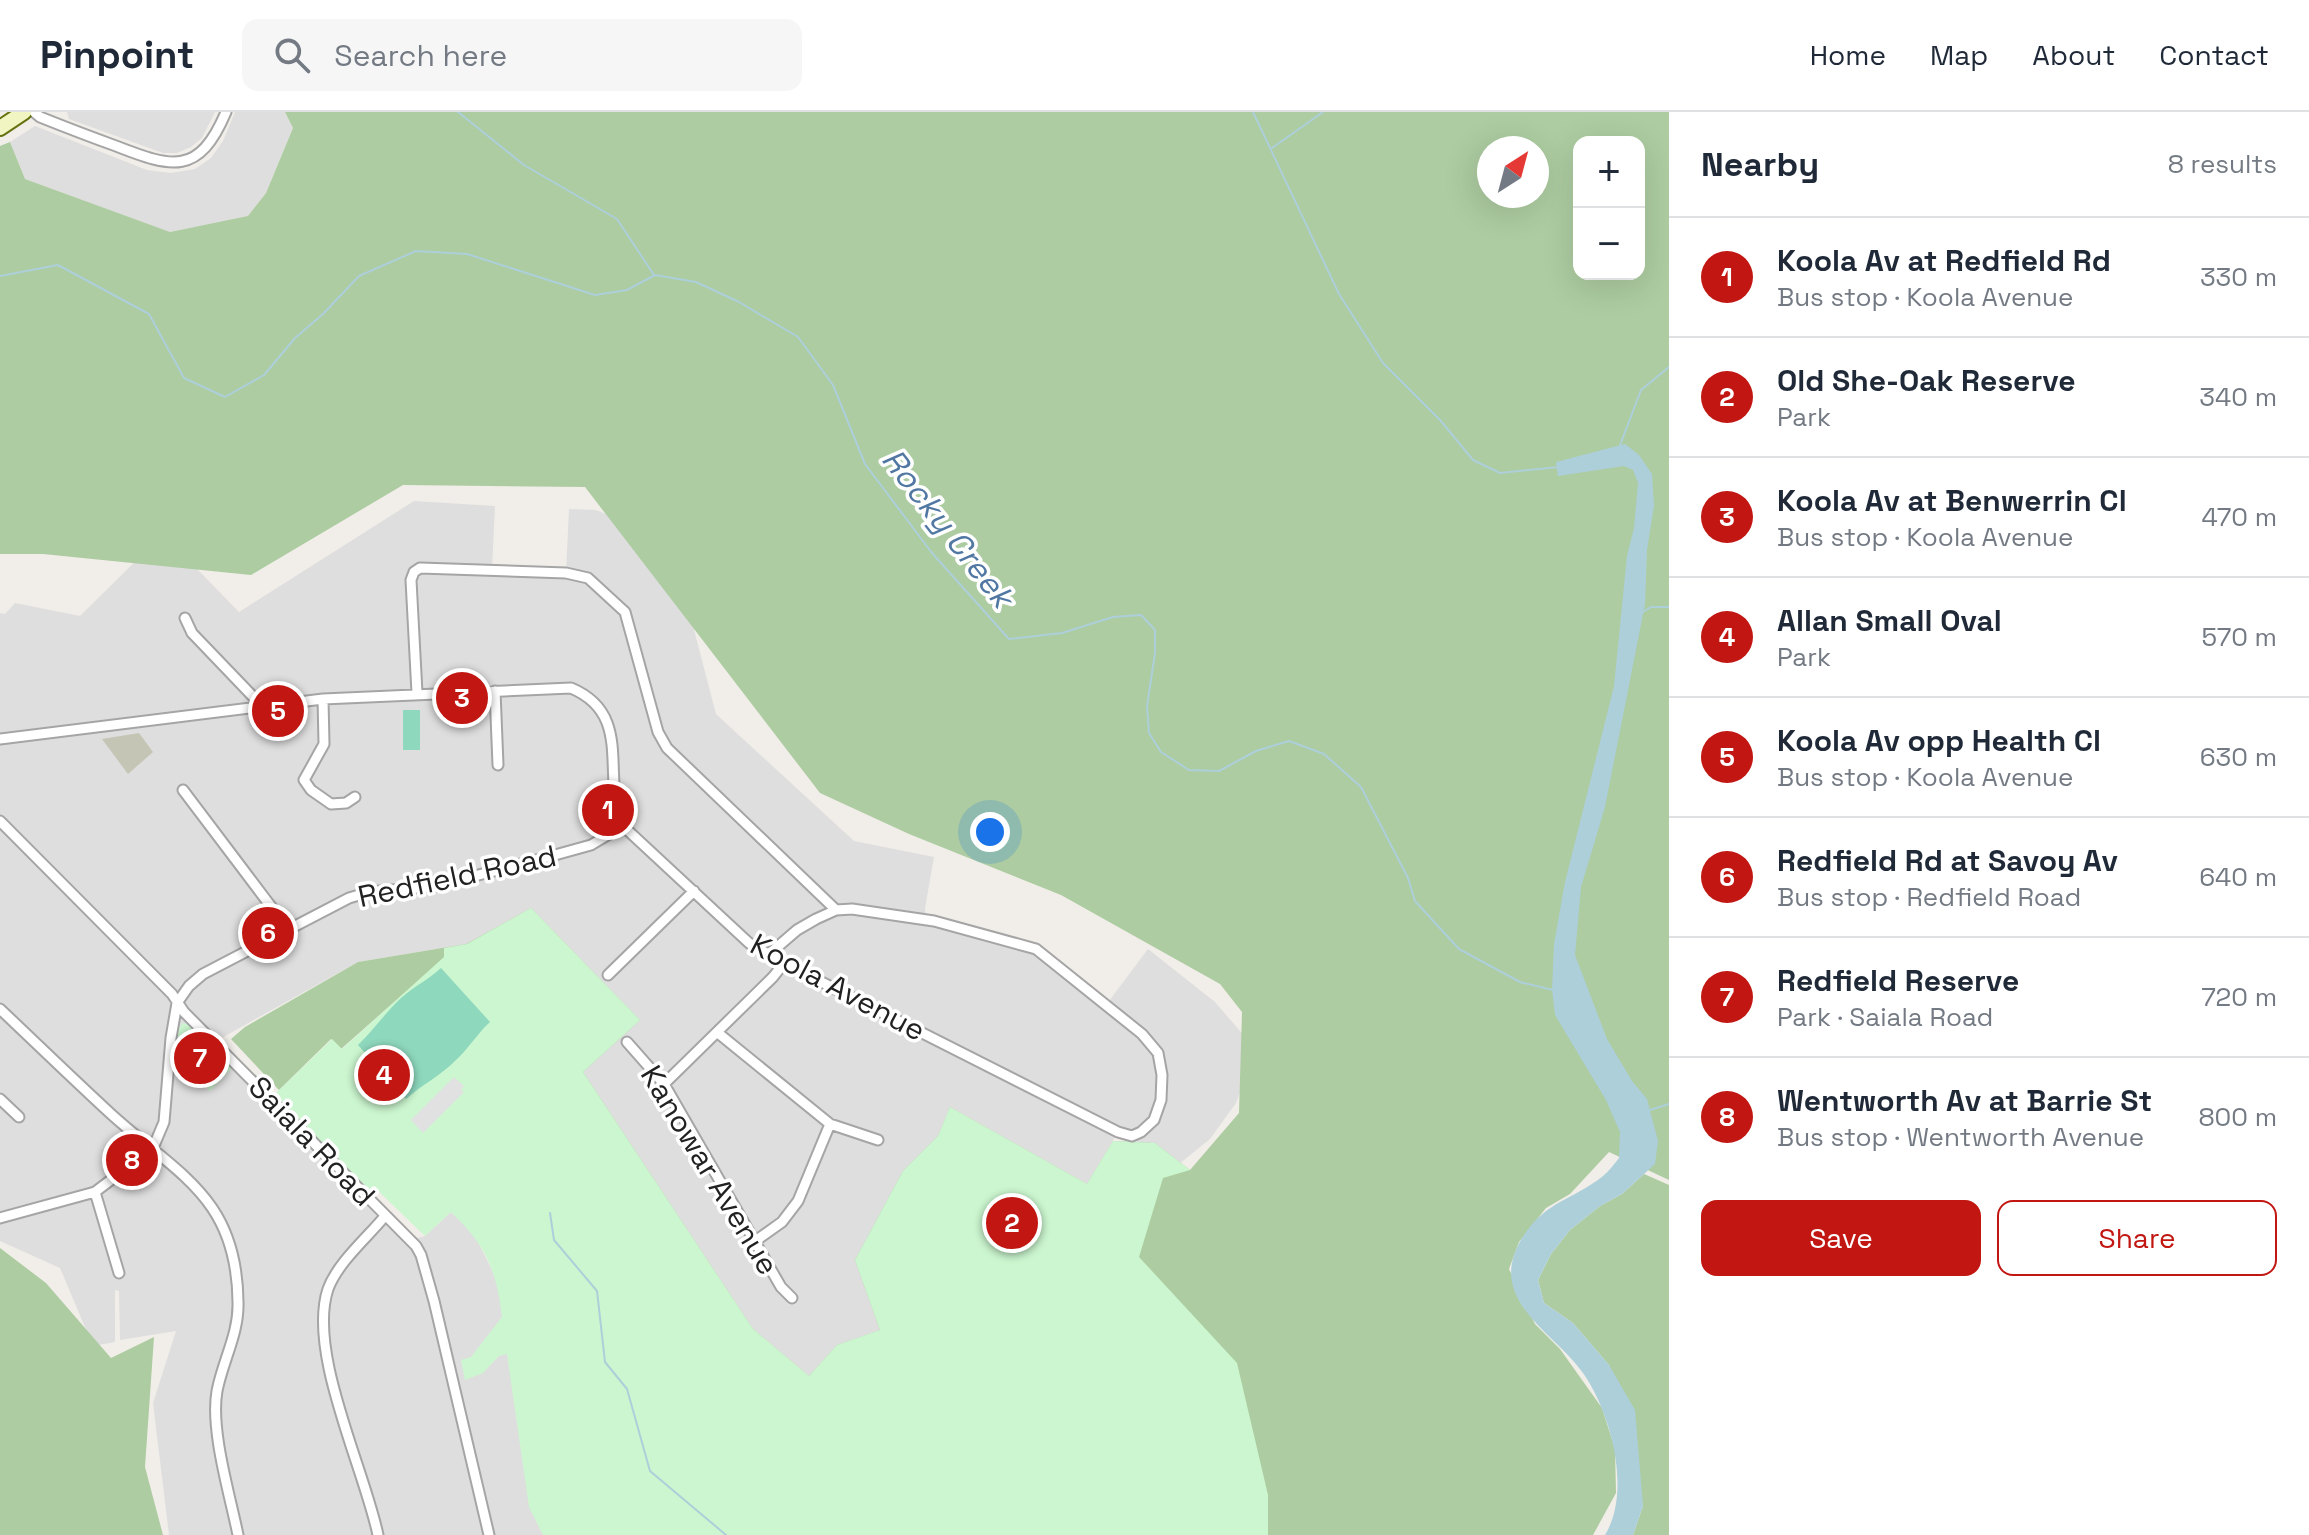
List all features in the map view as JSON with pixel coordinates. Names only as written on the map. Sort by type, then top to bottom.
[{"type":"main road","points":[[0,128],[24,112]]},
{"type":"street","points":[[34,112],[153,161],[173,163],[203,151],[217,133],[226,112]]},
{"type":"street","points":[[417,693],[411,580],[414,572],[420,568],[435,567],[566,573],[588,578],[625,612],[658,732],[667,748],[836,910],[797,930],[768,955]]},
{"type":"street","points":[[185,618],[192,633],[262,706]]},
{"type":"street","points":[[0,739],[323,699],[571,688],[592,699],[606,717],[610,729],[615,801],[623,826]]},
{"type":"street","points":[[495,691],[498,765]]},
{"type":"street","points":[[323,699],[324,744],[304,780],[311,790],[331,804],[346,803],[355,797]]},
{"type":"street","points":[[183,790],[288,929]]},
{"type":"street","name":"Saiala Road","points":[[0,821],[416,1246],[421,1255],[489,1535]]},
{"type":"street","name":"Koola Avenue","points":[[623,826],[749,943],[768,955],[1118,1132],[1132,1136],[1154,1120],[1161,1100],[1162,1075],[1158,1053],[1142,1034],[1036,949],[934,921],[866,910],[836,910]]},
{"type":"street","name":"Redfield Road","points":[[177,1003],[189,986],[203,974],[349,898],[369,892],[436,886],[544,858],[591,845],[623,826]]},
{"type":"street","points":[[608,975],[694,891]]},
{"type":"street","points":[[664,1084],[718,1033],[784,963]]},
{"type":"street","points":[[0,1218],[95,1192],[153,1148],[164,1122],[177,1003]]},
{"type":"street","points":[[0,1009],[114,1116],[186,1175],[222,1225],[234,1259],[239,1304],[237,1322],[217,1392],[216,1424],[238,1535]]},
{"type":"street","points":[[718,1033],[830,1124],[878,1140]]},
{"type":"street","name":"Kanowar Avenue","points":[[627,1042],[664,1084],[754,1242],[781,1287],[792,1298]]},
{"type":"street","points":[[0,1099],[19,1117]]},
{"type":"street","points":[[754,1242],[782,1222],[798,1201],[830,1124]]},
{"type":"street","points":[[95,1192],[119,1273]]},
{"type":"street","points":[[378,1535],[371,1501],[324,1352],[322,1319],[329,1287],[345,1262],[385,1216]]},
{"type":"shaded area","points":[[67,112],[215,112],[202,138],[191,147],[177,153],[163,153],[69,119]]},
{"type":"shaded area","points":[[235,112],[285,112],[293,128],[266,193],[248,217],[169,232],[25,179],[10,142],[35,126],[147,170],[171,173],[195,169],[211,158],[223,141]]},
{"type":"shaded area","points":[[414,501],[495,506],[492,569],[566,573],[569,509],[596,510],[611,516],[681,580],[716,714],[854,841],[934,857],[925,908],[926,920],[1036,949],[1106,1005],[1148,949],[1215,1002],[1246,1038],[1249,1068],[1236,1103],[1210,1139],[1168,1173],[1132,1136],[1118,1132],[1087,1184],[950,1107],[938,1136],[903,1171],[880,1330],[837,1345],[809,1376],[753,1329],[582,1072],[640,1020],[531,908],[466,944],[358,962],[216,1041],[410,1240],[425,1236],[451,1212],[474,1234],[498,1282],[507,1354],[544,1535],[169,1535],[153,1403],[176,1331],[120,1340],[119,1291],[115,1290],[115,1342],[93,1346],[60,1268],[0,1241],[0,613],[5,614],[15,603],[80,616],[163,534],[239,612]]},
{"type":"shaded area","points":[[139,733],[153,752],[128,774],[102,739]]},
{"type":"shaded area","points":[[454,1077],[464,1086],[461,1090],[464,1092],[423,1133],[411,1120]]},
{"type":"green space","points":[[285,112],[1669,112],[1669,1180],[1609,1152],[1570,1194],[1546,1208],[1519,1242],[1509,1269],[1535,1324],[1560,1349],[1602,1408],[1615,1449],[1616,1493],[1593,1535],[556,1535],[514,1361],[444,958],[341,1049],[331,1039],[279,1090],[231,1039],[245,1027],[358,962],[466,944],[531,908],[640,1020],[583,1072],[753,1329],[809,1376],[837,1345],[880,1330],[855,1260],[903,1171],[938,1136],[950,1107],[1087,1184],[1113,1141],[1155,1143],[1190,1170],[1239,1113],[1242,1012],[1220,984],[1061,895],[909,834],[820,793],[585,487],[403,485],[251,575],[43,554],[0,554],[0,146],[10,142],[25,179],[170,232],[248,216],[266,193],[293,128]]},
{"type":"green space","points":[[403,710],[420,710],[420,750],[403,750]]},
{"type":"green space","points":[[531,908],[640,1020],[583,1072],[753,1329],[809,1376],[837,1345],[880,1330],[855,1260],[903,1171],[938,1136],[950,1107],[1087,1184],[1113,1141],[1155,1143],[1190,1170],[1163,1178],[1139,1257],[1237,1363],[1268,1495],[1268,1535],[543,1535],[529,1507],[507,1354],[499,1356],[483,1373],[465,1380],[461,1360],[471,1357],[502,1317],[497,1285],[481,1248],[451,1212],[425,1236],[374,1187],[370,1191],[274,1095],[332,1039],[342,1049],[444,957],[444,948],[467,944]]},
{"type":"green space","points":[[441,968],[490,1022],[450,1066],[406,1099],[358,1045],[400,999]]},
{"type":"green space","points":[[183,1023],[191,1025],[233,1067],[210,1091],[174,1055],[177,1031]]},
{"type":"green space","points":[[1644,1174],[1669,1185],[1669,1535],[1633,1535],[1643,1506],[1609,1365],[1573,1323],[1544,1303],[1538,1280],[1551,1254],[1570,1230],[1600,1206],[1622,1194]]},
{"type":"green space","points":[[0,1248],[46,1283],[111,1358],[154,1337],[145,1467],[163,1535],[0,1535]]},
{"type":"water","points":[[1625,444],[1639,455],[1652,474],[1654,506],[1647,550],[1645,604],[1605,807],[1581,887],[1575,955],[1607,1039],[1632,1081],[1647,1099],[1658,1141],[1655,1164],[1622,1194],[1600,1206],[1570,1230],[1551,1254],[1538,1280],[1544,1303],[1573,1323],[1609,1365],[1635,1410],[1643,1506],[1633,1535],[1605,1535],[1617,1497],[1617,1475],[1615,1452],[1602,1409],[1583,1373],[1527,1313],[1517,1297],[1512,1279],[1513,1260],[1531,1226],[1550,1208],[1603,1176],[1619,1158],[1620,1132],[1606,1100],[1555,1015],[1552,990],[1554,944],[1565,882],[1614,686],[1638,483],[1633,470],[1624,466],[1558,476],[1556,462]]},
{"type":"waterway","points":[[458,112],[524,165],[617,219],[654,275]]},
{"type":"waterway","points":[[1253,112],[1339,294],[1383,363],[1440,420],[1473,460],[1500,473],[1559,467]]},
{"type":"waterway","points":[[1272,148],[1323,112]]},
{"type":"waterway","name":"Rocky Creek","points":[[0,276],[58,265],[149,314],[184,378],[225,397],[264,375],[295,338],[359,276],[416,251],[467,254],[595,295],[627,290],[655,275],[696,282],[739,302],[798,337],[833,385],[865,464],[932,553],[1009,639],[1062,633],[1113,617],[1141,615],[1155,630],[1155,653],[1147,706],[1149,733],[1161,752],[1189,770],[1219,771],[1256,751],[1289,741],[1324,754],[1361,787],[1408,878],[1415,901],[1459,949],[1520,982],[1553,990]]},
{"type":"waterway","points":[[1619,448],[1641,390],[1669,367]]},
{"type":"waterway","points":[[1643,612],[1651,607],[1669,607]]},
{"type":"waterway","points":[[1647,1111],[1669,1104]]},
{"type":"waterway","points":[[550,1213],[554,1240],[597,1291],[605,1362],[627,1389],[650,1471],[726,1535]]},
{"type":"place","name":"Koola Av at Benwerrin Cl","points":[[462,698]]},
{"type":"place","name":"Koola Av opp Health Cl","points":[[278,711]]},
{"type":"place","name":"Koola Av at Redfield Rd","points":[[608,810]]},
{"type":"place","name":"Redfield Rd at Savoy Av","points":[[268,933]]},
{"type":"place","name":"Redfield Reserve","points":[[200,1058]]},
{"type":"place","name":"Allan Small Oval","points":[[384,1075]]},
{"type":"place","name":"Wentworth Av at Barrie St","points":[[132,1160]]},
{"type":"place","name":"Old She-Oak Reserve","points":[[1012,1223]]}]
